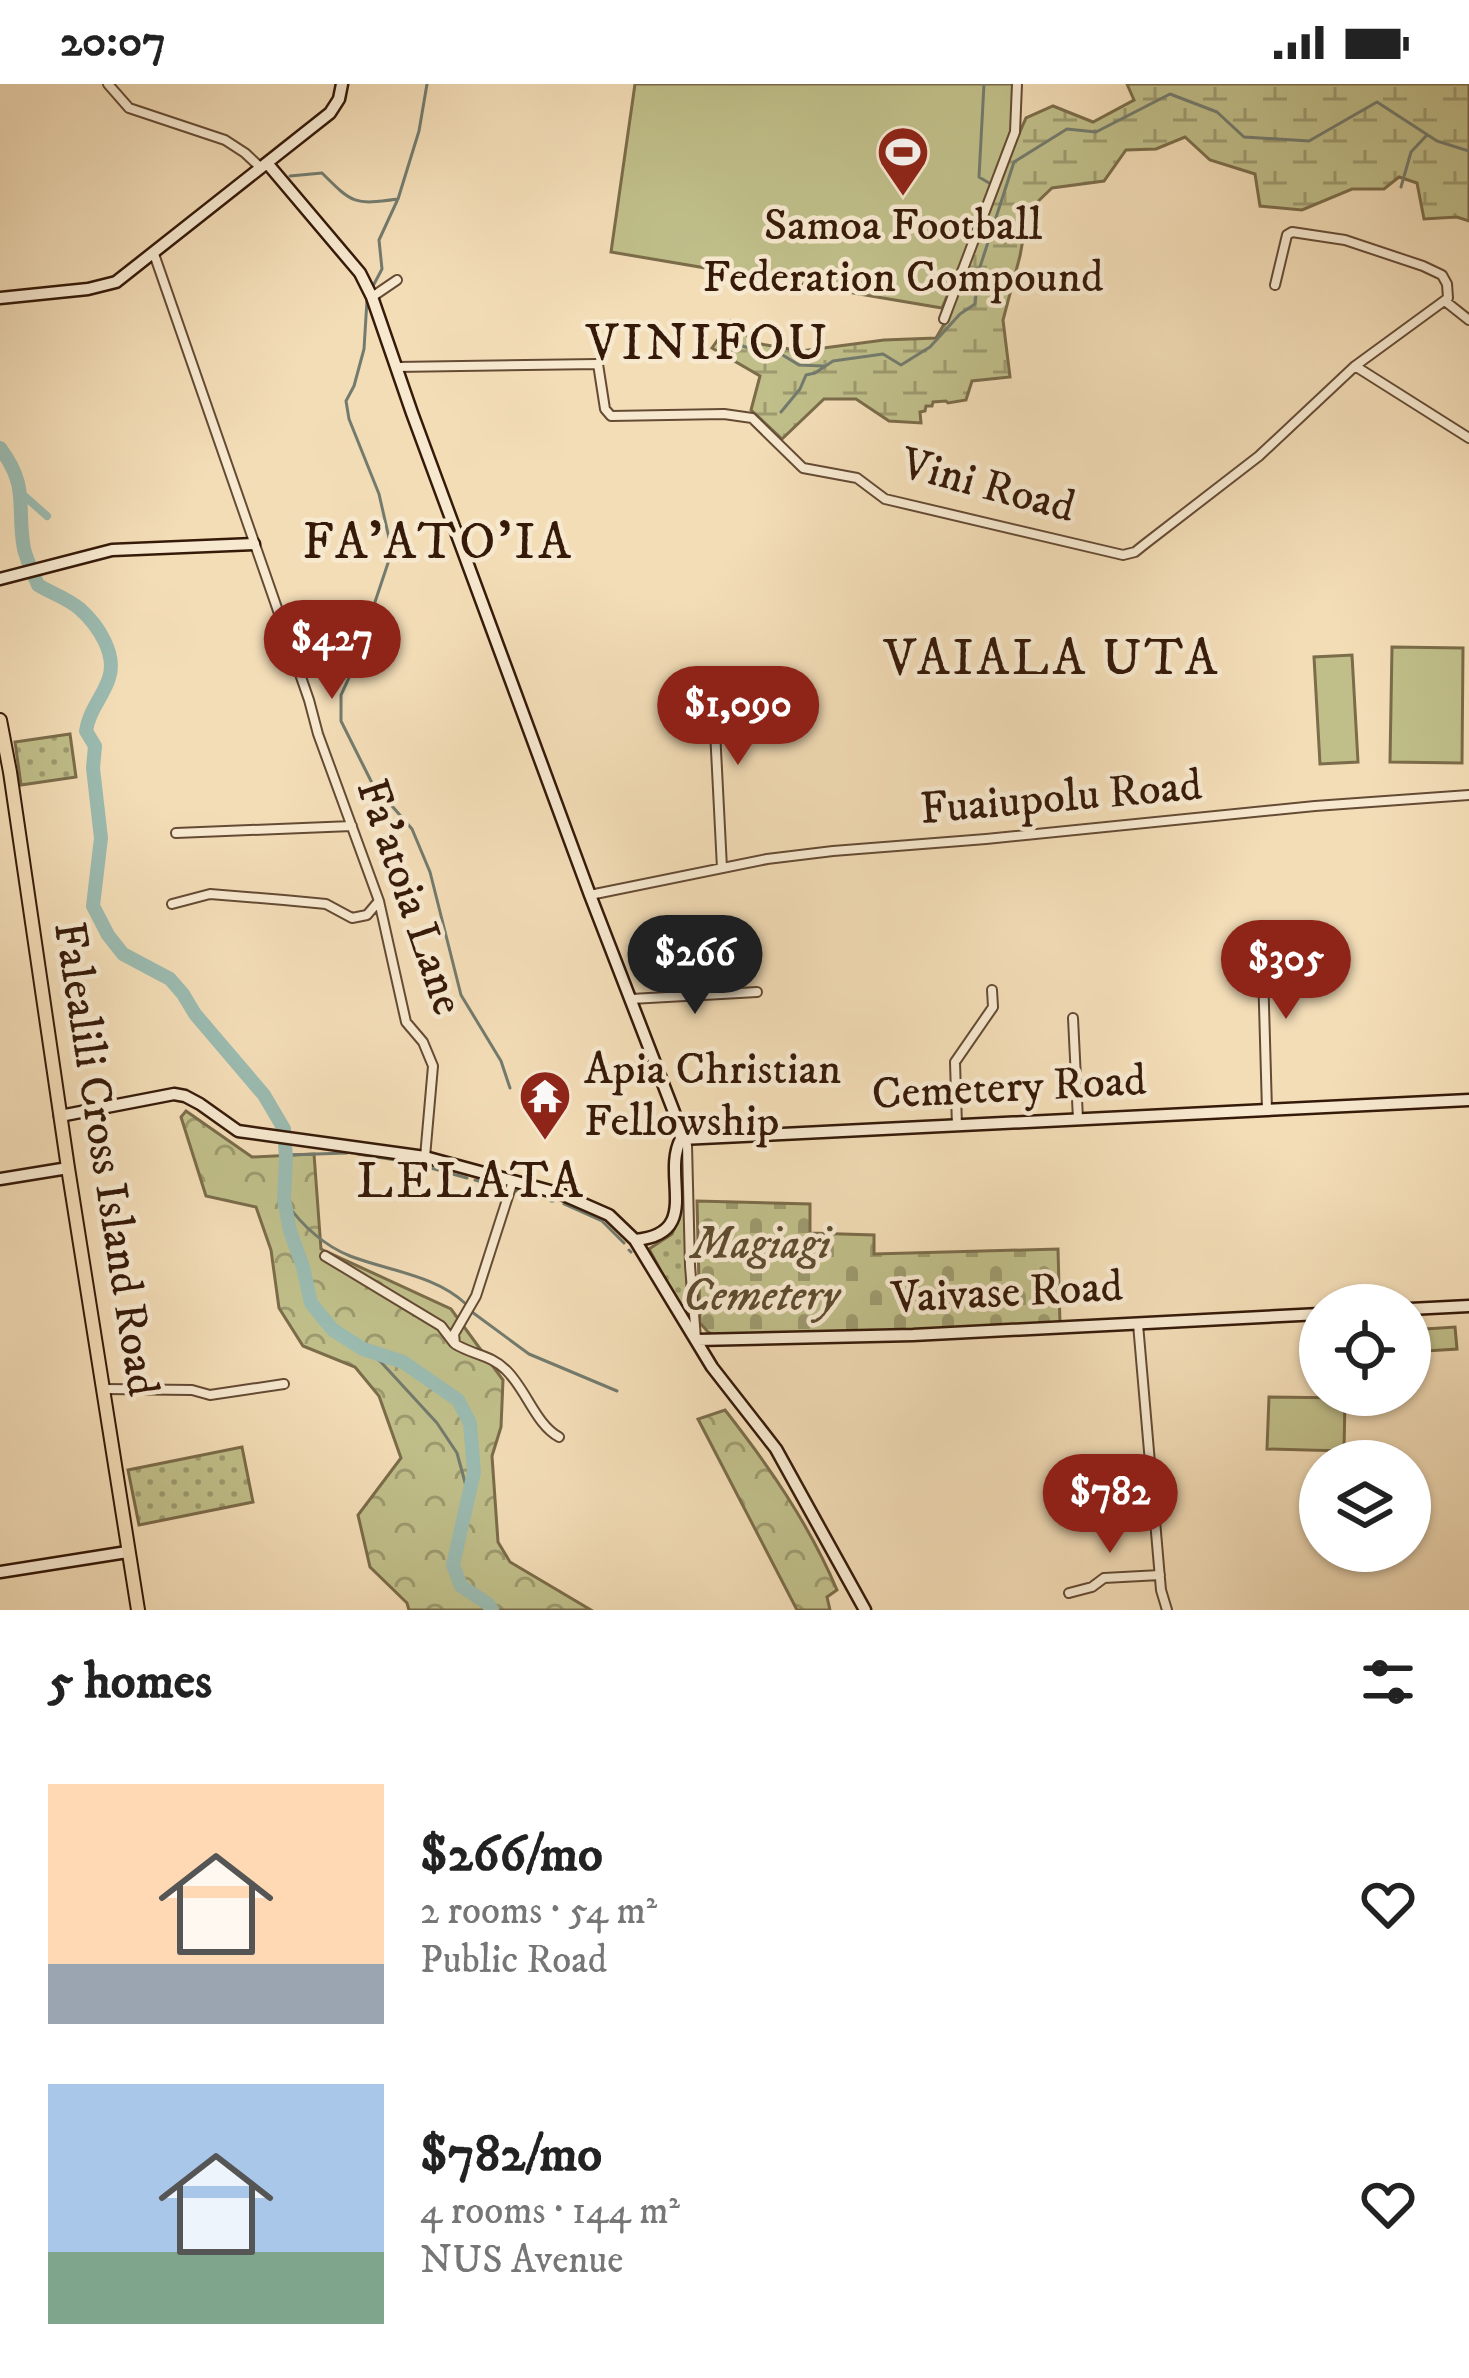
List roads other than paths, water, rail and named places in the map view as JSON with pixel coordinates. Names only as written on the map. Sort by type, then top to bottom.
[{"type":"main road","name":"Falealili Cross Island Road","points":[[0,720],[137,1610]]},
{"type":"street","points":[[108,84],[129,108],[225,140],[264,166],[360,273],[372,297],[590,895],[680,1127],[671,1224],[658,1236],[635,1240]]},
{"type":"street","points":[[0,298],[116,282],[330,113],[342,84]]},
{"type":"street","points":[[944,319],[1015,132],[1017,84]]},
{"type":"street","points":[[1275,286],[1287,235],[1292,232],[1345,240],[1442,275],[1448,298],[1355,367],[1469,438]]},
{"type":"street","name":"Fa'atoia Lane","points":[[154,254],[379,901],[406,1022],[423,1042],[434,1066],[425,1157]]},
{"type":"street","points":[[372,297],[397,280]]},
{"type":"street","points":[[1445,301],[1469,320]]},
{"type":"street","name":"Vini Road","points":[[396,368],[598,364],[605,409],[611,416],[724,414],[752,418],[803,468],[857,478],[885,499],[1124,555],[1259,456],[1355,367]]},
{"type":"street","points":[[4,578],[112,550],[254,544]]},
{"type":"street","points":[[722,868],[712,691],[770,681]]},
{"type":"street","name":"Fuaiupolu Road","points":[[590,895],[833,851],[1469,795]]},
{"type":"street","points":[[176,833],[352,826]]},
{"type":"street","points":[[172,904],[210,894],[266,898],[326,904],[352,918],[367,915],[379,901]]},
{"type":"street","points":[[1262,936],[1267,1110]]},
{"type":"street","points":[[957,1126],[955,1062],[993,1007],[992,989]]},
{"type":"street","points":[[631,999],[757,992]]},
{"type":"street","points":[[1073,1018],[1078,1121]]},
{"type":"street","points":[[60,1116],[173,1094],[185,1096],[238,1131],[425,1157],[610,1215],[635,1240],[712,1367],[783,1460],[865,1610]]},
{"type":"street","name":"Cemetery Road","points":[[681,1139],[1469,1100]]},
{"type":"street","points":[[681,1139],[687,1145],[697,1340]]},
{"type":"street","points":[[0,1179],[68,1168]]},
{"type":"street","points":[[455,1344],[454,1334],[476,1296],[513,1181]]},
{"type":"street","points":[[325,1256],[441,1326],[455,1344],[494,1358],[510,1373],[547,1431],[559,1437]]},
{"type":"street","points":[[1431,1308],[1469,1306]]},
{"type":"street","name":"Vaivase Road","points":[[697,1340],[913,1335],[1299,1315]]},
{"type":"street","points":[[1138,1322],[1167,1610]]},
{"type":"street","points":[[104,1389],[192,1390],[210,1395],[284,1384]]},
{"type":"street","points":[[0,1572],[127,1552]]},
{"type":"street","points":[[1069,1593],[1104,1578],[1160,1575]]},
{"type":"waterway","points":[[290,176],[322,173],[348,196],[363,202],[398,199],[419,131],[427,84]]},
{"type":"waterway","points":[[984,84],[979,177],[989,183]]},
{"type":"waterway","points":[[781,412],[806,375],[833,361],[883,354],[901,365],[930,347],[975,304],[979,270],[1014,162],[1067,129],[1096,132],[1170,94],[1217,112],[1244,137],[1309,141],[1377,102],[1437,141],[1469,151]]},
{"type":"waterway","points":[[1401,187],[1411,152],[1426,136]]},
{"type":"waterway","points":[[373,286],[382,269],[379,240],[397,201]]},
{"type":"waterway","points":[[367,300],[364,349],[346,401],[379,494],[392,551],[341,695],[341,721],[372,783],[412,829],[430,872],[461,995],[501,1061],[510,1088]]},
{"type":"waterway","points":[[730,342],[764,357],[781,354],[799,365],[823,366]]},
{"type":"waterway","points":[[0,448],[19,486],[24,549],[38,585],[87,616],[104,640],[110,659],[109,678],[86,731],[95,746],[101,838],[93,906],[123,954],[170,979],[183,994],[264,1095],[284,1129],[284,1200],[311,1303],[333,1330],[363,1349],[403,1362],[458,1400],[470,1423],[474,1472],[453,1565],[461,1586],[492,1610]]},
{"type":"waterway","points":[[21,493],[47,516]]},
{"type":"waterway","points":[[286,1155],[347,1153]]},
{"type":"waterway","points":[[358,1154],[402,1161]]},
{"type":"waterway","points":[[409,1162],[467,1178]]},
{"type":"waterway","points":[[475,1180],[504,1188]]},
{"type":"waterway","points":[[526,1193],[534,1196]]},
{"type":"waterway","points":[[284,1200],[313,1232],[340,1251],[426,1280],[466,1304]]},
{"type":"waterway","points":[[564,1204],[602,1221],[624,1243]]},
{"type":"waterway","points":[[472,1312],[529,1354],[617,1391]]},
{"type":"waterway","points":[[363,1349],[437,1423],[457,1453],[469,1497]]},
{"type":"place","name":"Samoa Football Federation Compound","points":[[903,198]]},
{"type":"place","name":"Apia Christian Fellowship","points":[[545,1142]]},
{"type":"district","name":"VINIFOU","points":[[708,344]]},
{"type":"district","name":"FA'ATO'IA","points":[[438,543]]},
{"type":"district","name":"VAIALA UTA","points":[[1052,659]]},
{"type":"district","name":"LELATA","points":[[471,1182]]},
{"type":"park label","name":"Magiagi Cemetery","points":[[761,1271]]}]
